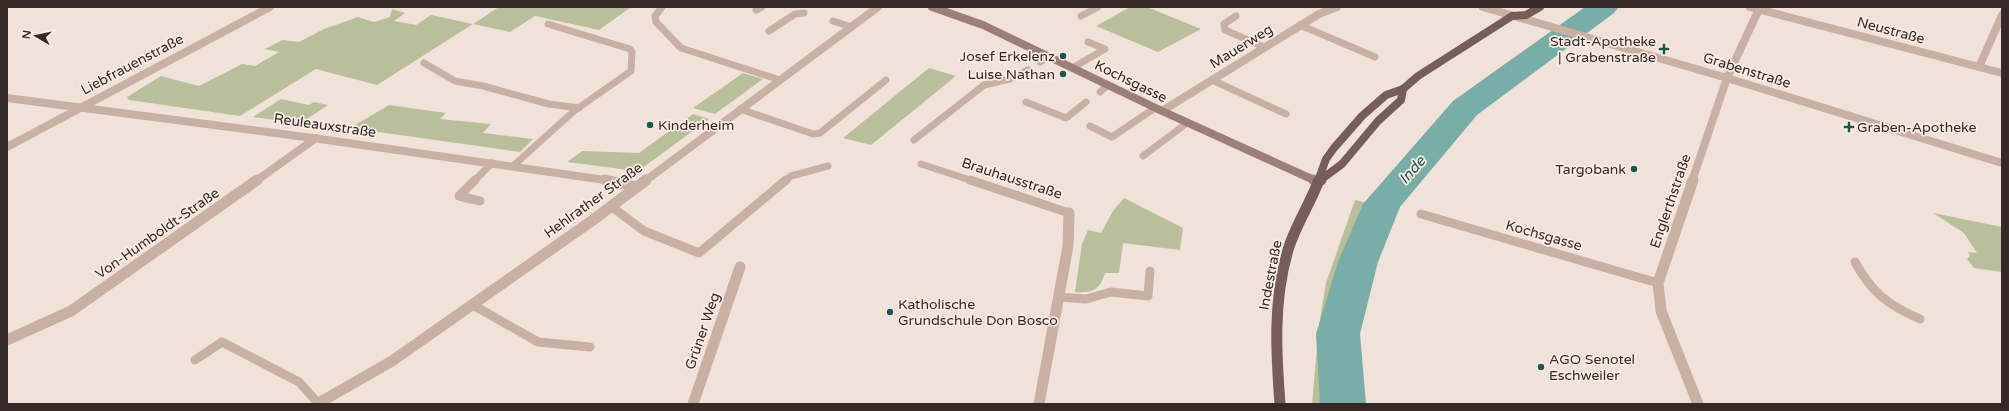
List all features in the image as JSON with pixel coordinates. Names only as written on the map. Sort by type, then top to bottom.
[{"type":"main road","name":"Indestraße","points":[[1512,16],[1512,10],[1517,7]]},
{"type":"main road","name":"Indestraße","points":[[1280,404],[1276,352],[1277,302],[1288,249],[1318,182],[1326,159],[1362,116],[1386,95],[1403,89],[1418,76],[1512,16],[1526,15],[1540,7]]},
{"type":"main road","name":"Indestraße","points":[[1318,182],[1342,164],[1378,121],[1401,100],[1403,89]]},
{"type":"street","name":"Liebfrauenstraße","points":[[7,147],[81,106],[270,7]]},
{"type":"street","name":"Hehlrather Straße","points":[[317,404],[392,361],[612,207],[740,109],[878,7]]},
{"type":"street","name":"Kochsgasse","points":[[932,7],[982,25],[1158,110],[1318,182]]},
{"type":"street","name":"Mauerweg","points":[[1158,110],[1212,80],[1319,14],[1336,7]]},
{"type":"street","name":"Grabenstraße","points":[[1483,7],[1727,78],[2002,163]]},
{"type":"street","name":"Neustraße","points":[[1755,8],[2002,73]]},
{"type":"street","name":"Englerthstraße","points":[[1698,404],[1661,311],[1658,283],[1727,78],[1755,8]]},
{"type":"street","points":[[1979,67],[2002,15]]},
{"type":"street","name":"Reuleauxstraße","points":[[7,98],[81,106],[316,138],[618,182],[637,187]]},
{"type":"street","name":"Von-Humboldt-Straße","points":[[7,340],[71,311],[316,138]]},
{"type":"street","name":"Brauhausstraße","points":[[1040,404],[1068,246],[1069,212]]},
{"type":"street","name":"Grüner Weg","points":[[693,404],[740,267]]},
{"type":"lane","points":[[662,7],[655,16],[656,22],[681,48],[780,80]]},
{"type":"lane","points":[[1081,16],[1097,7]]},
{"type":"lane","points":[[769,31],[795,14],[804,13]]},
{"type":"lane","points":[[1236,16],[1224,24],[1225,30],[1264,47]]},
{"type":"lane","points":[[833,21],[852,26]]},
{"type":"lane","points":[[513,166],[578,108],[629,74],[632,66],[632,52],[625,46],[548,24]]},
{"type":"lane","points":[[1300,25],[1375,56]]},
{"type":"lane","points":[[1072,68],[1105,49],[1088,42]]},
{"type":"lane","points":[[1040,62],[1049,57]]},
{"type":"lane","points":[[424,63],[455,81],[483,86],[549,104],[578,108]]},
{"type":"lane","points":[[914,140],[984,85],[1010,79],[1028,70]]},
{"type":"lane","points":[[740,109],[813,134],[820,133],[886,80]]},
{"type":"lane","points":[[1212,80],[1286,114]]},
{"type":"lane","points":[[1100,92],[1108,85]]},
{"type":"lane","points":[[1026,102],[1066,118],[1086,102]]},
{"type":"lane","points":[[1090,126],[1112,137],[1158,110]]},
{"type":"lane","points":[[1143,156],[1188,123]]},
{"type":"lane","points":[[480,201],[459,196],[492,163]]},
{"type":"lane","name":"Brauhausstraße","points":[[921,164],[1069,212]]},
{"type":"lane","points":[[612,207],[644,230],[699,253],[791,176],[828,166]]},
{"type":"lane","name":"Kochsgasse","points":[[1421,214],[1658,283]]},
{"type":"lane","points":[[1855,262],[1875,294],[1893,307],[1920,319]]},
{"type":"lane","points":[[1059,297],[1086,299],[1110,292],[1148,296],[1150,271]]},
{"type":"lane","points":[[473,305],[538,342],[590,347]]},
{"type":"lane","points":[[196,360],[222,342],[299,382],[317,404]]},
{"type":"green space","points":[[499,7],[631,7],[599,30],[535,16],[510,32],[473,24]]},
{"type":"green space","points":[[1130,7],[1147,7],[1201,29],[1158,52],[1096,26]]},
{"type":"green space","points":[[392,9],[405,13],[394,21],[416,25],[431,15],[473,24],[377,85],[316,69],[240,116],[129,100],[127,97],[161,76],[199,86],[242,64],[255,66],[279,52],[265,49],[282,40],[299,42],[324,29],[358,17],[374,22],[390,17]]},
{"type":"green space","points":[[929,68],[956,76],[871,145],[843,138]]},
{"type":"green space","points":[[743,73],[763,79],[715,114],[693,108]]},
{"type":"green space","points":[[281,99],[309,105],[314,102],[328,105],[301,123],[253,117]]},
{"type":"green space","points":[[389,105],[446,113],[440,119],[491,124],[483,133],[533,139],[520,152],[350,128]]},
{"type":"green space","points":[[693,114],[709,119],[641,169],[636,171],[567,162],[582,151],[639,153]]},
{"type":"green space","points":[[1124,198],[1183,228],[1180,250],[1123,243],[1119,273],[1105,273],[1101,283],[1095,289],[1087,292],[1075,292],[1082,244],[1088,230],[1101,233],[1113,211]]},
{"type":"green space","points":[[1355,200],[1371,204],[1335,326],[1336,404],[1312,404],[1319,325],[1326,283]]},
{"type":"green space","points":[[1933,213],[2002,227],[2002,272],[1974,268],[1967,259],[1970,256],[1968,252],[1977,253],[1964,233]]},
{"type":"waterway","name":"Inde","points":[[1343,404],[1338,334],[1358,262],[1382,204],[1465,108],[1604,7]]},
{"type":"place","name":"Stadt-Apotheke | Grabenstraße","points":[[1664,49]]},
{"type":"place","name":"Josef Erkelenz","points":[[1063,56]]},
{"type":"place","name":"Luise Nathan","points":[[1063,74]]},
{"type":"place","name":"Kinderheim","points":[[650,125]]},
{"type":"place","name":"Graben-Apotheke","points":[[1849,127]]},
{"type":"place","name":"Targobank","points":[[1634,169]]},
{"type":"place","name":"Katholische Grundschule Don Bosco","points":[[890,312]]},
{"type":"place","name":"AGO Senotel Eschweiler","points":[[1541,367]]}]
